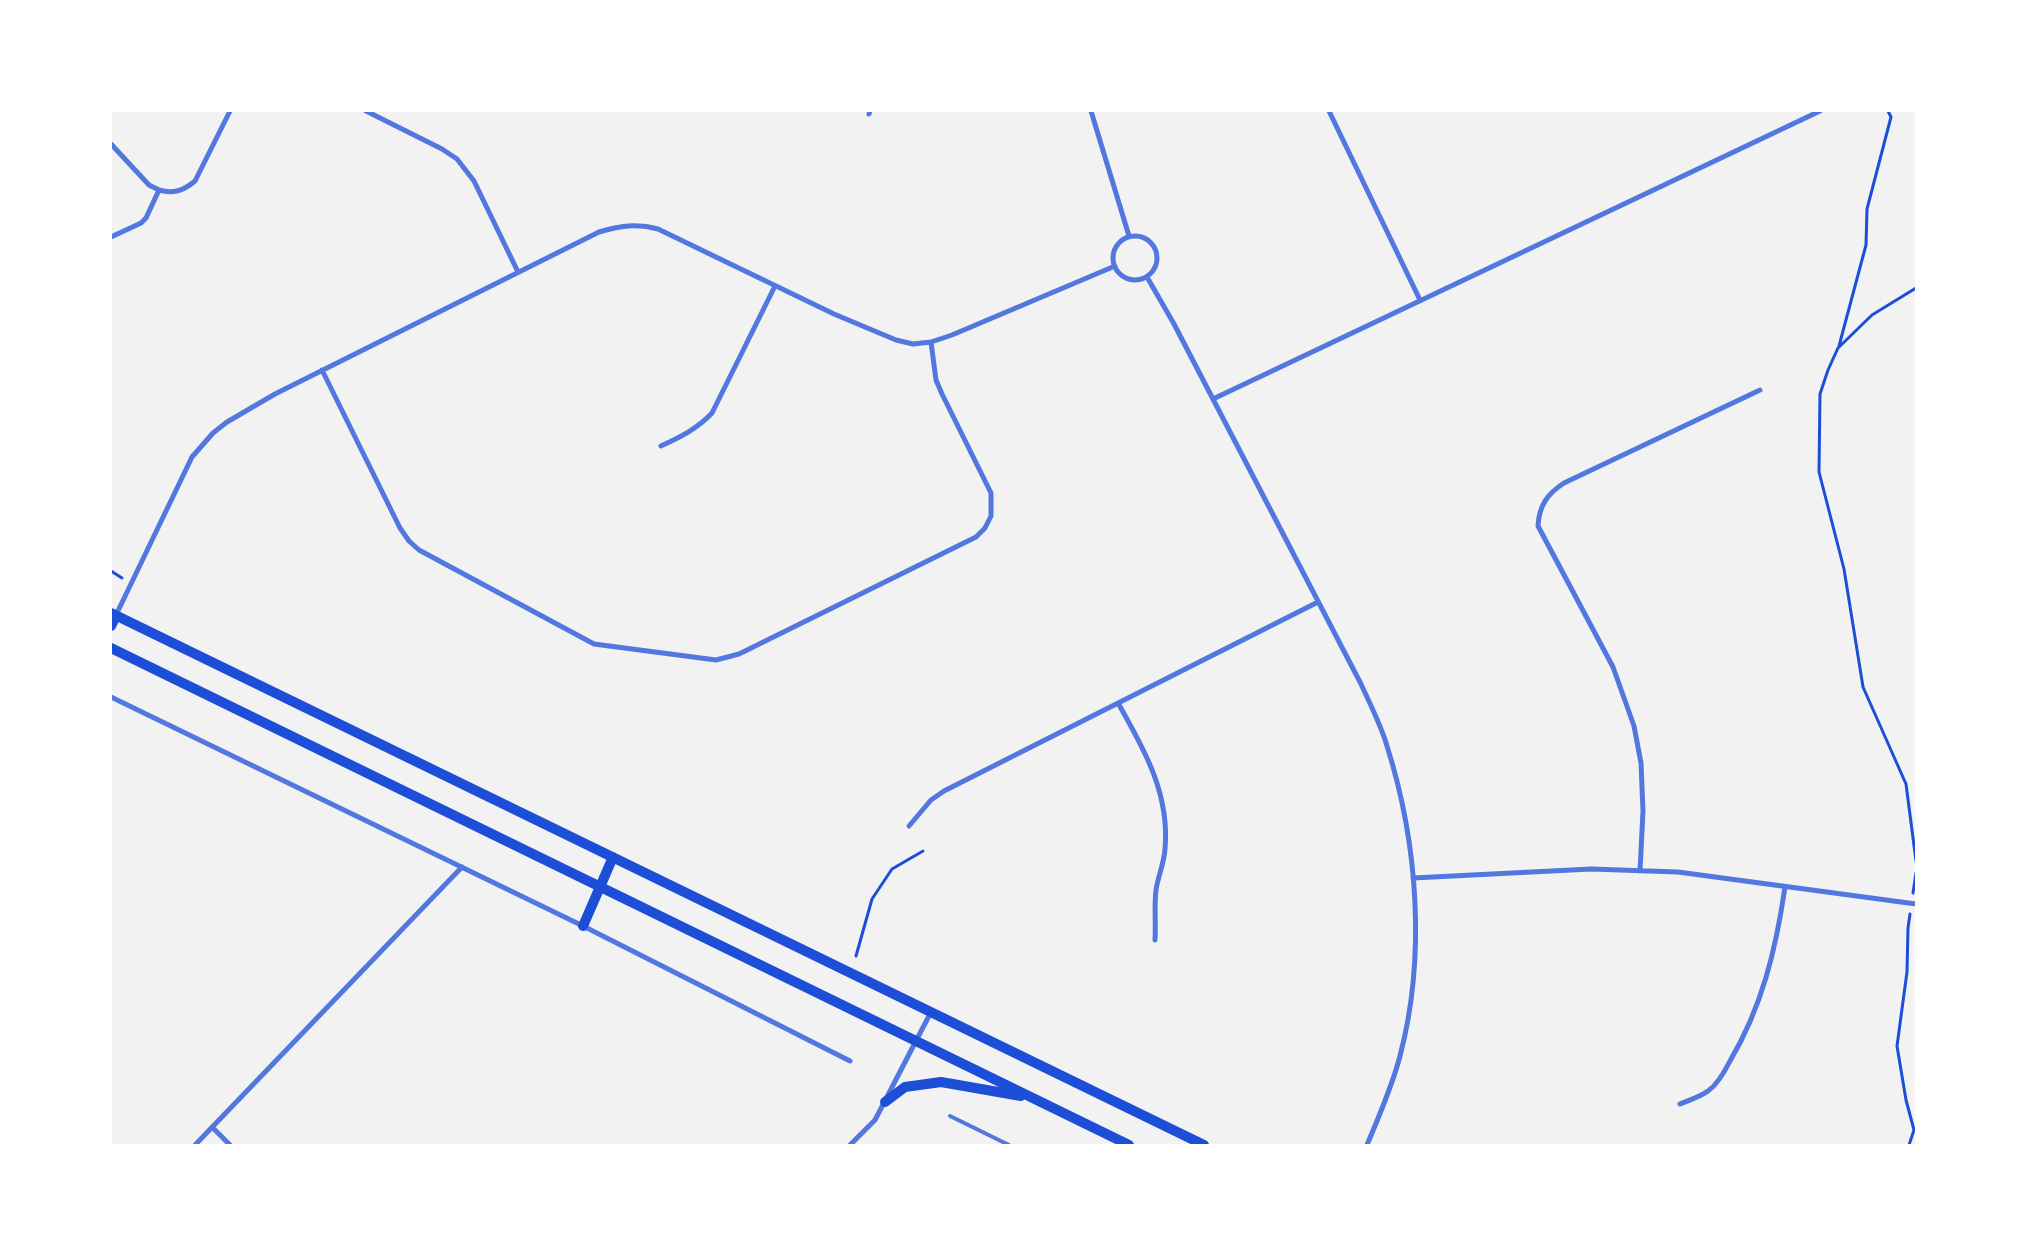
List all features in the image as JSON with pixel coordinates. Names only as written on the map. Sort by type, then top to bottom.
[{"type":"main road","points":[[111,626],[114,615],[1204,1145]]},
{"type":"main road","points":[[111,648],[1129,1145]]},
{"type":"main road","points":[[583,926],[613,857]]},
{"type":"main road","points":[[885,1102],[905,1087],[941,1082],[1035,1099]]},
{"type":"street","points":[[111,144],[149,185],[166,192],[178,192],[187,188],[194,181],[230,111]]},
{"type":"street","points":[[366,111],[442,148],[457,159],[474,180],[518,272]]},
{"type":"street","points":[[1091,111],[1129,236]]},
{"type":"street","points":[[1329,111],[1420,300]]},
{"type":"street","points":[[1213,399],[1820,111]]},
{"type":"street","points":[[111,237],[141,223],[146,218],[159,190]]},
{"type":"street","points":[[114,615],[192,457],[213,433],[227,422],[275,394],[599,232],[616,227],[644,225],[658,229],[849,321],[896,340],[913,344],[931,342],[1114,266]]},
{"type":"street","points":[[1137,235],[1146,238],[1157,251],[1158,260],[1156,268],[1147,277],[1133,280],[1125,278],[1114,266],[1113,254],[1116,247],[1120,241],[1129,236],[1137,235]]},
{"type":"street","points":[[1147,277],[1213,399],[1361,684],[1387,745],[1405,817],[1413,878],[1413,978],[1408,1018],[1400,1056],[1367,1145]]},
{"type":"street","points":[[661,446],[690,432],[702,424],[712,413],[775,286]]},
{"type":"street","points":[[322,370],[400,528],[408,541],[419,550],[594,644],[716,660],[728,659],[739,654],[976,537],[984,528],[991,516],[991,493],[936,380],[931,342]]},
{"type":"street","points":[[1640,871],[1643,811],[1641,763],[1634,726],[1613,667],[1538,526],[1538,514],[1543,502],[1552,491],[1564,483],[1760,390]]},
{"type":"street","points":[[909,826],[932,800],[944,791],[1318,602]]},
{"type":"street","points":[[111,697],[583,926],[850,1061]]},
{"type":"street","points":[[1118,703],[1156,775],[1161,795],[1165,820],[1165,848],[1156,890],[1156,940]]},
{"type":"street","points":[[195,1145],[462,867]]},
{"type":"street","points":[[1413,878],[1591,869],[1678,872],[1916,904]]},
{"type":"street","points":[[1680,1104],[1708,1091],[1722,1075],[1743,1040],[1771,963],[1785,887]]},
{"type":"street","points":[[850,1145],[875,1120],[931,1012]]},
{"type":"street","points":[[212,1127],[230,1145]]},
{"type":"lane","points":[[950,1116],[1009,1145]]},
{"type":"path","points":[[1888,111],[1891,117],[1867,209],[1866,245],[1838,348],[1820,394],[1819,472],[1844,569],[1864,687],[1906,784],[1916,861]]},
{"type":"path","points":[[1838,348],[1872,315],[1916,288]]},
{"type":"path","points":[[856,956],[872,899],[892,869],[923,851]]},
{"type":"path","points":[[1908,928],[1907,972],[1897,1046],[1906,1100],[1914,1130],[1909,1145]]}]
